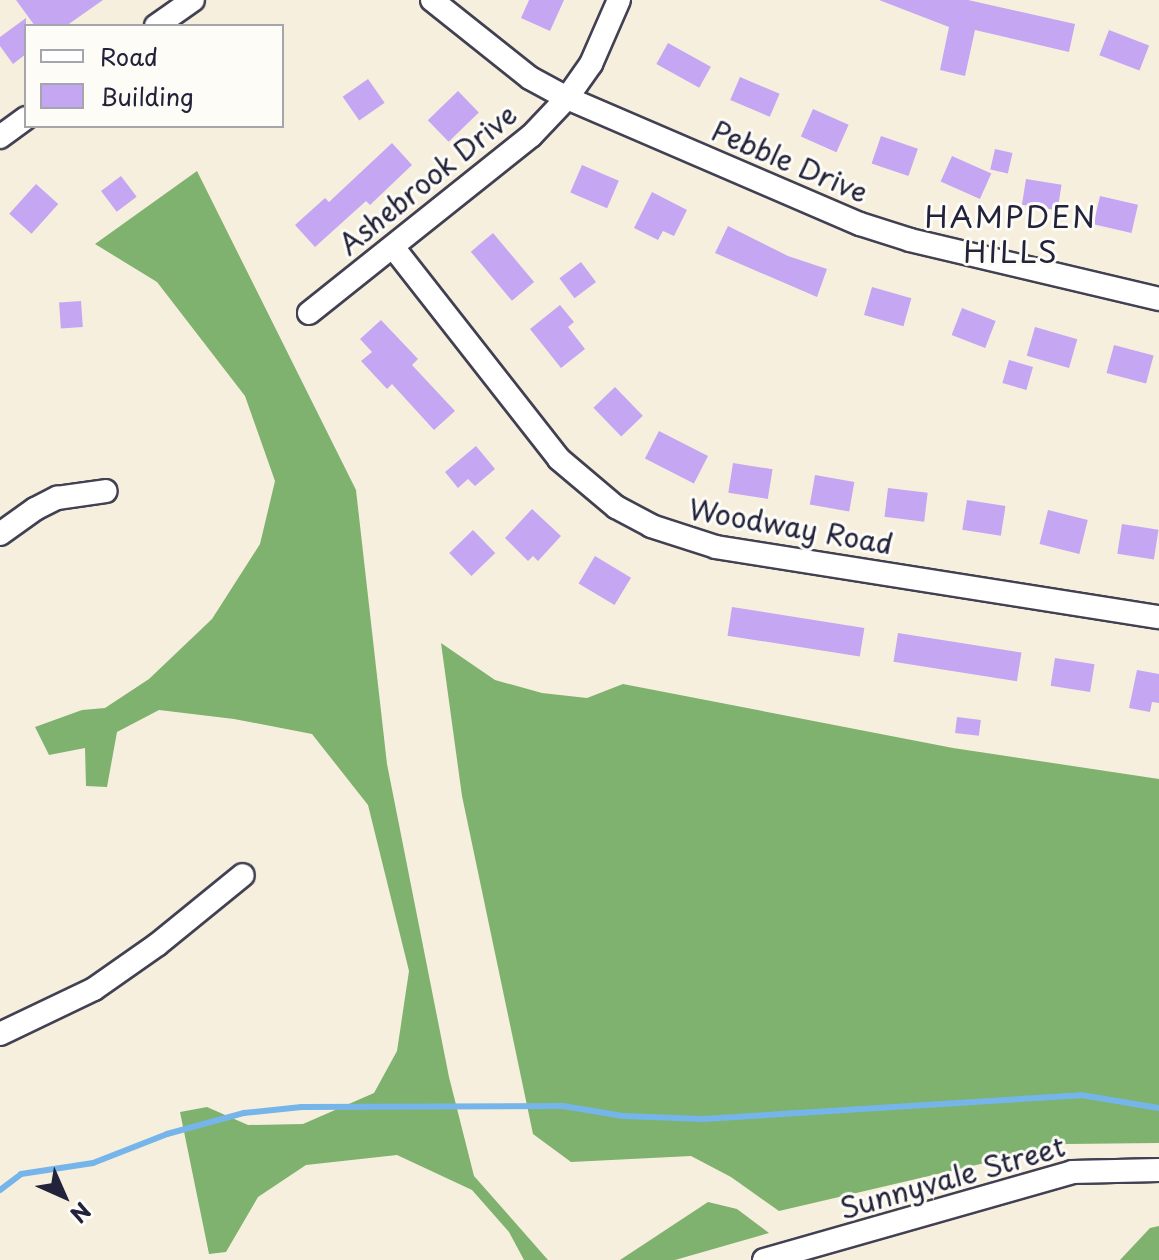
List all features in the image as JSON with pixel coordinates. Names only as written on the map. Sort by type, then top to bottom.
[{"type":"street","points":[[159,24],[193,0]]},
{"type":"street","name":"Pebble Drive","points":[[432,0],[530,78],[567,98],[885,232],[1159,299]]},
{"type":"street","name":"Ashebrook Drive","points":[[309,313],[504,160],[567,98],[591,64],[619,0]]},
{"type":"street","points":[[0,137],[24,119]]},
{"type":"street","name":"Woodway Road","points":[[393,247],[559,459],[616,507],[651,526],[716,547],[1159,617]]},
{"type":"street","points":[[0,534],[35,509],[57,498],[106,491]]},
{"type":"street","points":[[0,1034],[94,989],[158,944],[243,875]]},
{"type":"street","name":"Sunnyvale Street","points":[[764,1260],[1072,1172],[1159,1170]]},
{"type":"green space","points":[[197,171],[356,490],[387,764],[449,1077],[474,1176],[548,1260],[524,1260],[509,1232],[472,1190],[397,1155],[306,1165],[258,1197],[226,1252],[209,1254],[180,1112],[207,1107],[248,1125],[303,1124],[374,1093],[397,1051],[409,971],[368,805],[312,734],[234,719],[159,710],[117,732],[107,787],[86,786],[85,748],[49,755],[35,727],[82,710],[105,708],[149,679],[212,619],[260,544],[275,481],[245,396],[157,282],[95,244]]},
{"type":"green space","points":[[441,643],[495,680],[542,693],[587,698],[623,684],[953,748],[1159,779],[1159,1143],[1066,1144],[779,1211],[731,1177],[691,1156],[571,1162],[533,1134],[462,796]]},
{"type":"green space","points":[[708,1202],[737,1209],[769,1233],[675,1260],[620,1260]]},
{"type":"green space","points":[[1159,1226],[1159,1260],[1120,1260],[1150,1228]]},
{"type":"building","points":[[16,0],[103,0],[69,24],[34,24]]},
{"type":"building","points":[[529,0],[564,0],[550,31],[521,18]]},
{"type":"building","points":[[879,0],[968,0],[1075,24],[1069,52],[975,30],[965,76],[940,70],[949,27]]},
{"type":"building","points":[[26,18],[24,56],[13,64],[0,46],[0,37]]},
{"type":"building","points":[[1109,30],[1149,45],[1139,71],[1099,55]]},
{"type":"building","points":[[668,43],[711,67],[699,88],[656,64]]},
{"type":"building","points":[[740,77],[780,94],[770,117],[730,100]]},
{"type":"building","points":[[368,79],[385,103],[359,121],[343,97]]},
{"type":"building","points":[[458,91],[479,113],[449,142],[428,120]]},
{"type":"building","points":[[813,109],[849,125],[836,152],[801,136]]},
{"type":"building","points":[[881,136],[918,149],[908,176],[872,163]]},
{"type":"building","points":[[392,143],[412,165],[370,205],[366,201],[315,247],[295,225],[325,198],[329,202]]},
{"type":"building","points":[[995,149],[1013,153],[1008,174],[990,169]]},
{"type":"building","points":[[952,156],[991,173],[980,199],[941,182]]},
{"type":"building","points":[[582,165],[619,181],[607,208],[570,193]]},
{"type":"building","points":[[121,176],[137,197],[117,212],[101,191]]},
{"type":"building","points":[[1026,179],[1062,185],[1057,210],[1022,205]]},
{"type":"building","points":[[36,184],[58,204],[32,234],[9,214]]},
{"type":"building","points":[[652,192],[687,210],[674,236],[663,231],[658,240],[634,228]]},
{"type":"building","points":[[1100,196],[1138,205],[1131,233],[1093,224]]},
{"type":"building","points":[[728,226],[788,256],[827,269],[817,297],[715,253]]},
{"type":"building","points":[[493,233],[534,282],[512,301],[471,252]]},
{"type":"building","points":[[581,262],[596,282],[574,298],[559,278]]},
{"type":"building","points":[[872,287],[911,298],[903,326],[864,315]]},
{"type":"building","points":[[81,301],[83,327],[61,328],[59,303]]},
{"type":"building","points":[[560,305],[574,322],[568,327],[585,349],[561,368],[530,329]]},
{"type":"building","points":[[962,308],[996,321],[985,348],[952,335]]},
{"type":"building","points":[[381,320],[418,359],[412,365],[455,411],[434,430],[392,384],[387,389],[361,361],[372,352],[360,339]]},
{"type":"building","points":[[1035,327],[1077,339],[1069,368],[1027,356]]},
{"type":"building","points":[[1114,345],[1154,356],[1146,384],[1106,373]]},
{"type":"building","points":[[1009,360],[1033,367],[1026,390],[1002,383]]},
{"type":"building","points":[[615,387],[643,416],[621,437],[593,408]]},
{"type":"building","points":[[659,431],[708,456],[694,484],[645,459]]},
{"type":"building","points":[[476,446],[495,469],[475,486],[468,479],[458,488],[445,472]]},
{"type":"building","points":[[733,463],[773,469],[768,499],[728,493]]},
{"type":"building","points":[[815,475],[854,482],[849,511],[810,505]]},
{"type":"building","points":[[888,488],[928,493],[924,522],[884,517]]},
{"type":"building","points":[[967,500],[1006,506],[1001,536],[962,530]]},
{"type":"building","points":[[532,509],[561,536],[538,561],[533,556],[528,561],[505,538]]},
{"type":"building","points":[[1048,510],[1088,520],[1079,554],[1040,544]]},
{"type":"building","points":[[1122,524],[1159,530],[1154,559],[1117,554]]},
{"type":"building","points":[[473,530],[495,553],[471,576],[449,553]]},
{"type":"building","points":[[595,556],[631,578],[615,605],[579,583]]},
{"type":"building","points":[[732,607],[864,628],[860,657],[727,636]]},
{"type":"building","points":[[898,633],[1021,653],[1017,681],[893,662]]},
{"type":"building","points":[[1055,658],[1095,664],[1090,692],[1051,686]]},
{"type":"building","points":[[1137,670],[1159,674],[1159,703],[1152,702],[1150,712],[1129,708]]},
{"type":"building","points":[[957,717],[981,720],[979,736],[955,733]]},
{"type":"waterway","points":[[0,1190],[21,1174],[93,1163],[167,1134],[244,1113],[302,1107],[563,1106],[623,1116],[703,1119],[1081,1095],[1159,1108]]},
{"type":"district","name":"HAMPDEN HILLS","points":[[1011,233]]}]
